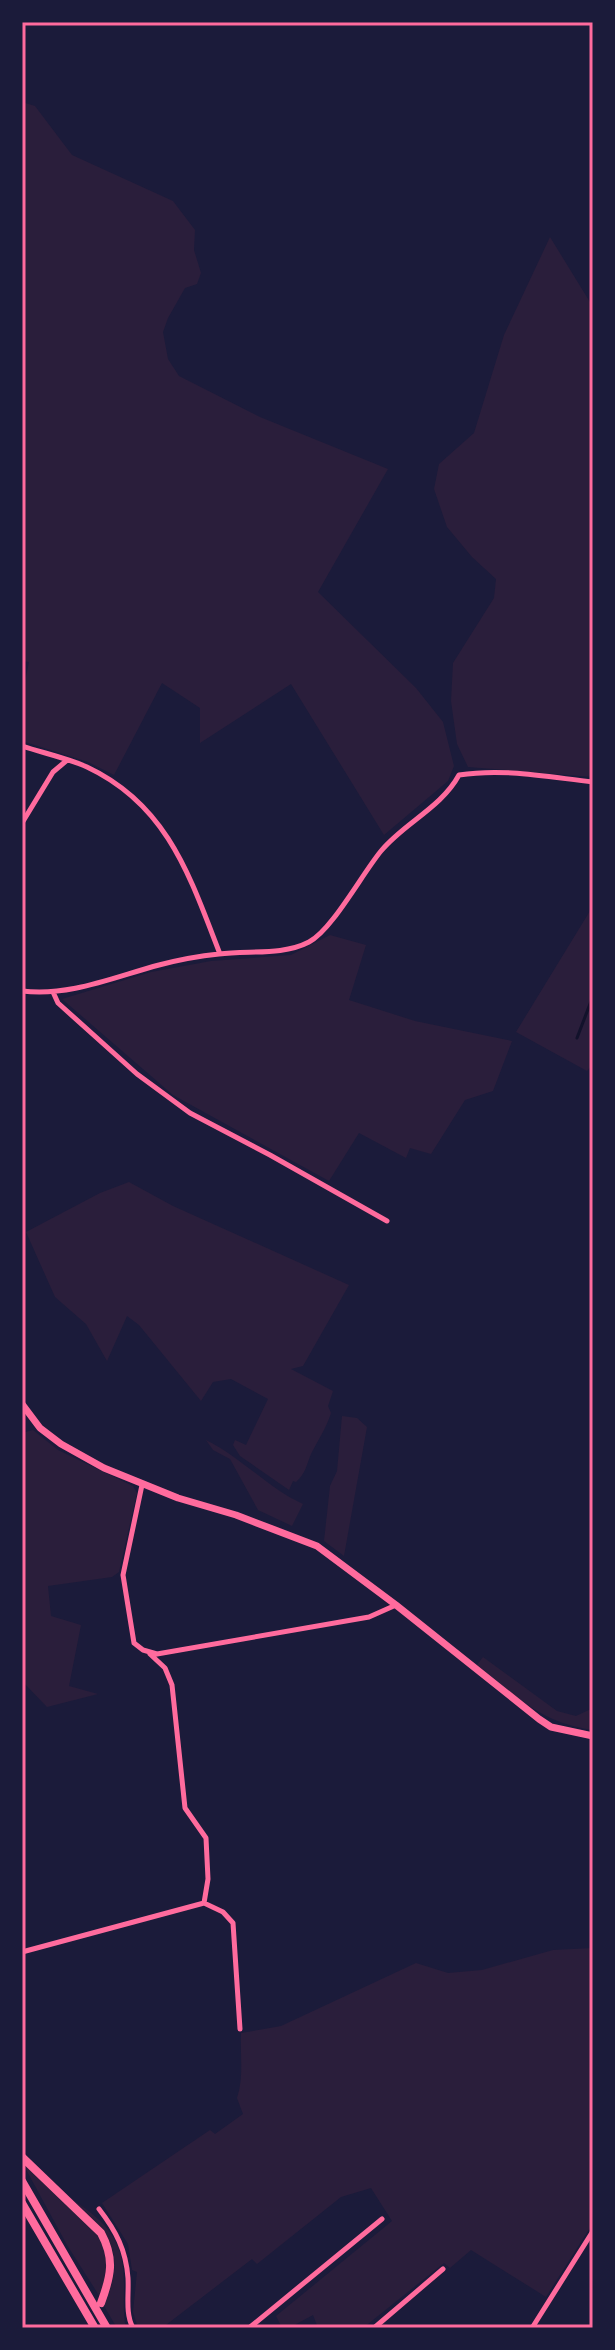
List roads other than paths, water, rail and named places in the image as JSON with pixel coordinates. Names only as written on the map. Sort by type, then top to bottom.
[{"type":"main road","points":[[22,1404],[40,1428],[61,1444],[142,1485],[236,1515],[317,1546],[539,1719],[569,1732],[593,1736]]},
{"type":"main road","points":[[22,2157],[101,2233],[109,2247],[112,2263],[110,2278],[101,2303]]},
{"type":"main road","points":[[22,2181],[107,2328]]},
{"type":"main road","points":[[22,2203],[95,2328]]},
{"type":"street","points":[[22,746],[85,766],[109,779],[145,808],[168,835],[220,954]]},
{"type":"street","points":[[22,823],[53,772],[66,760]]},
{"type":"street","points":[[22,991],[73,989],[164,963],[297,947],[322,933],[383,848],[437,803],[459,775],[482,771],[509,772],[593,782]]},
{"type":"street","points":[[53,992],[58,1003],[125,1064],[190,1113],[387,1221]]},
{"type":"street","points":[[142,1485],[123,1575],[134,1643],[165,1668],[172,1685],[185,1808],[206,1838],[208,1879],[204,1903]]},
{"type":"street","points":[[149,1653],[369,1617],[396,1605]]},
{"type":"street","points":[[22,1952],[204,1903],[223,1912],[233,1923],[240,2029]]},
{"type":"street","points":[[99,2209],[116,2230],[123,2248],[128,2275],[128,2320],[133,2328]]},
{"type":"street","points":[[249,2328],[382,2219]]},
{"type":"street","points":[[532,2328],[593,2231]]},
{"type":"street","points":[[374,2328],[443,2269]]},
{"type":"waterway","points":[[577,1038],[593,996]]}]
